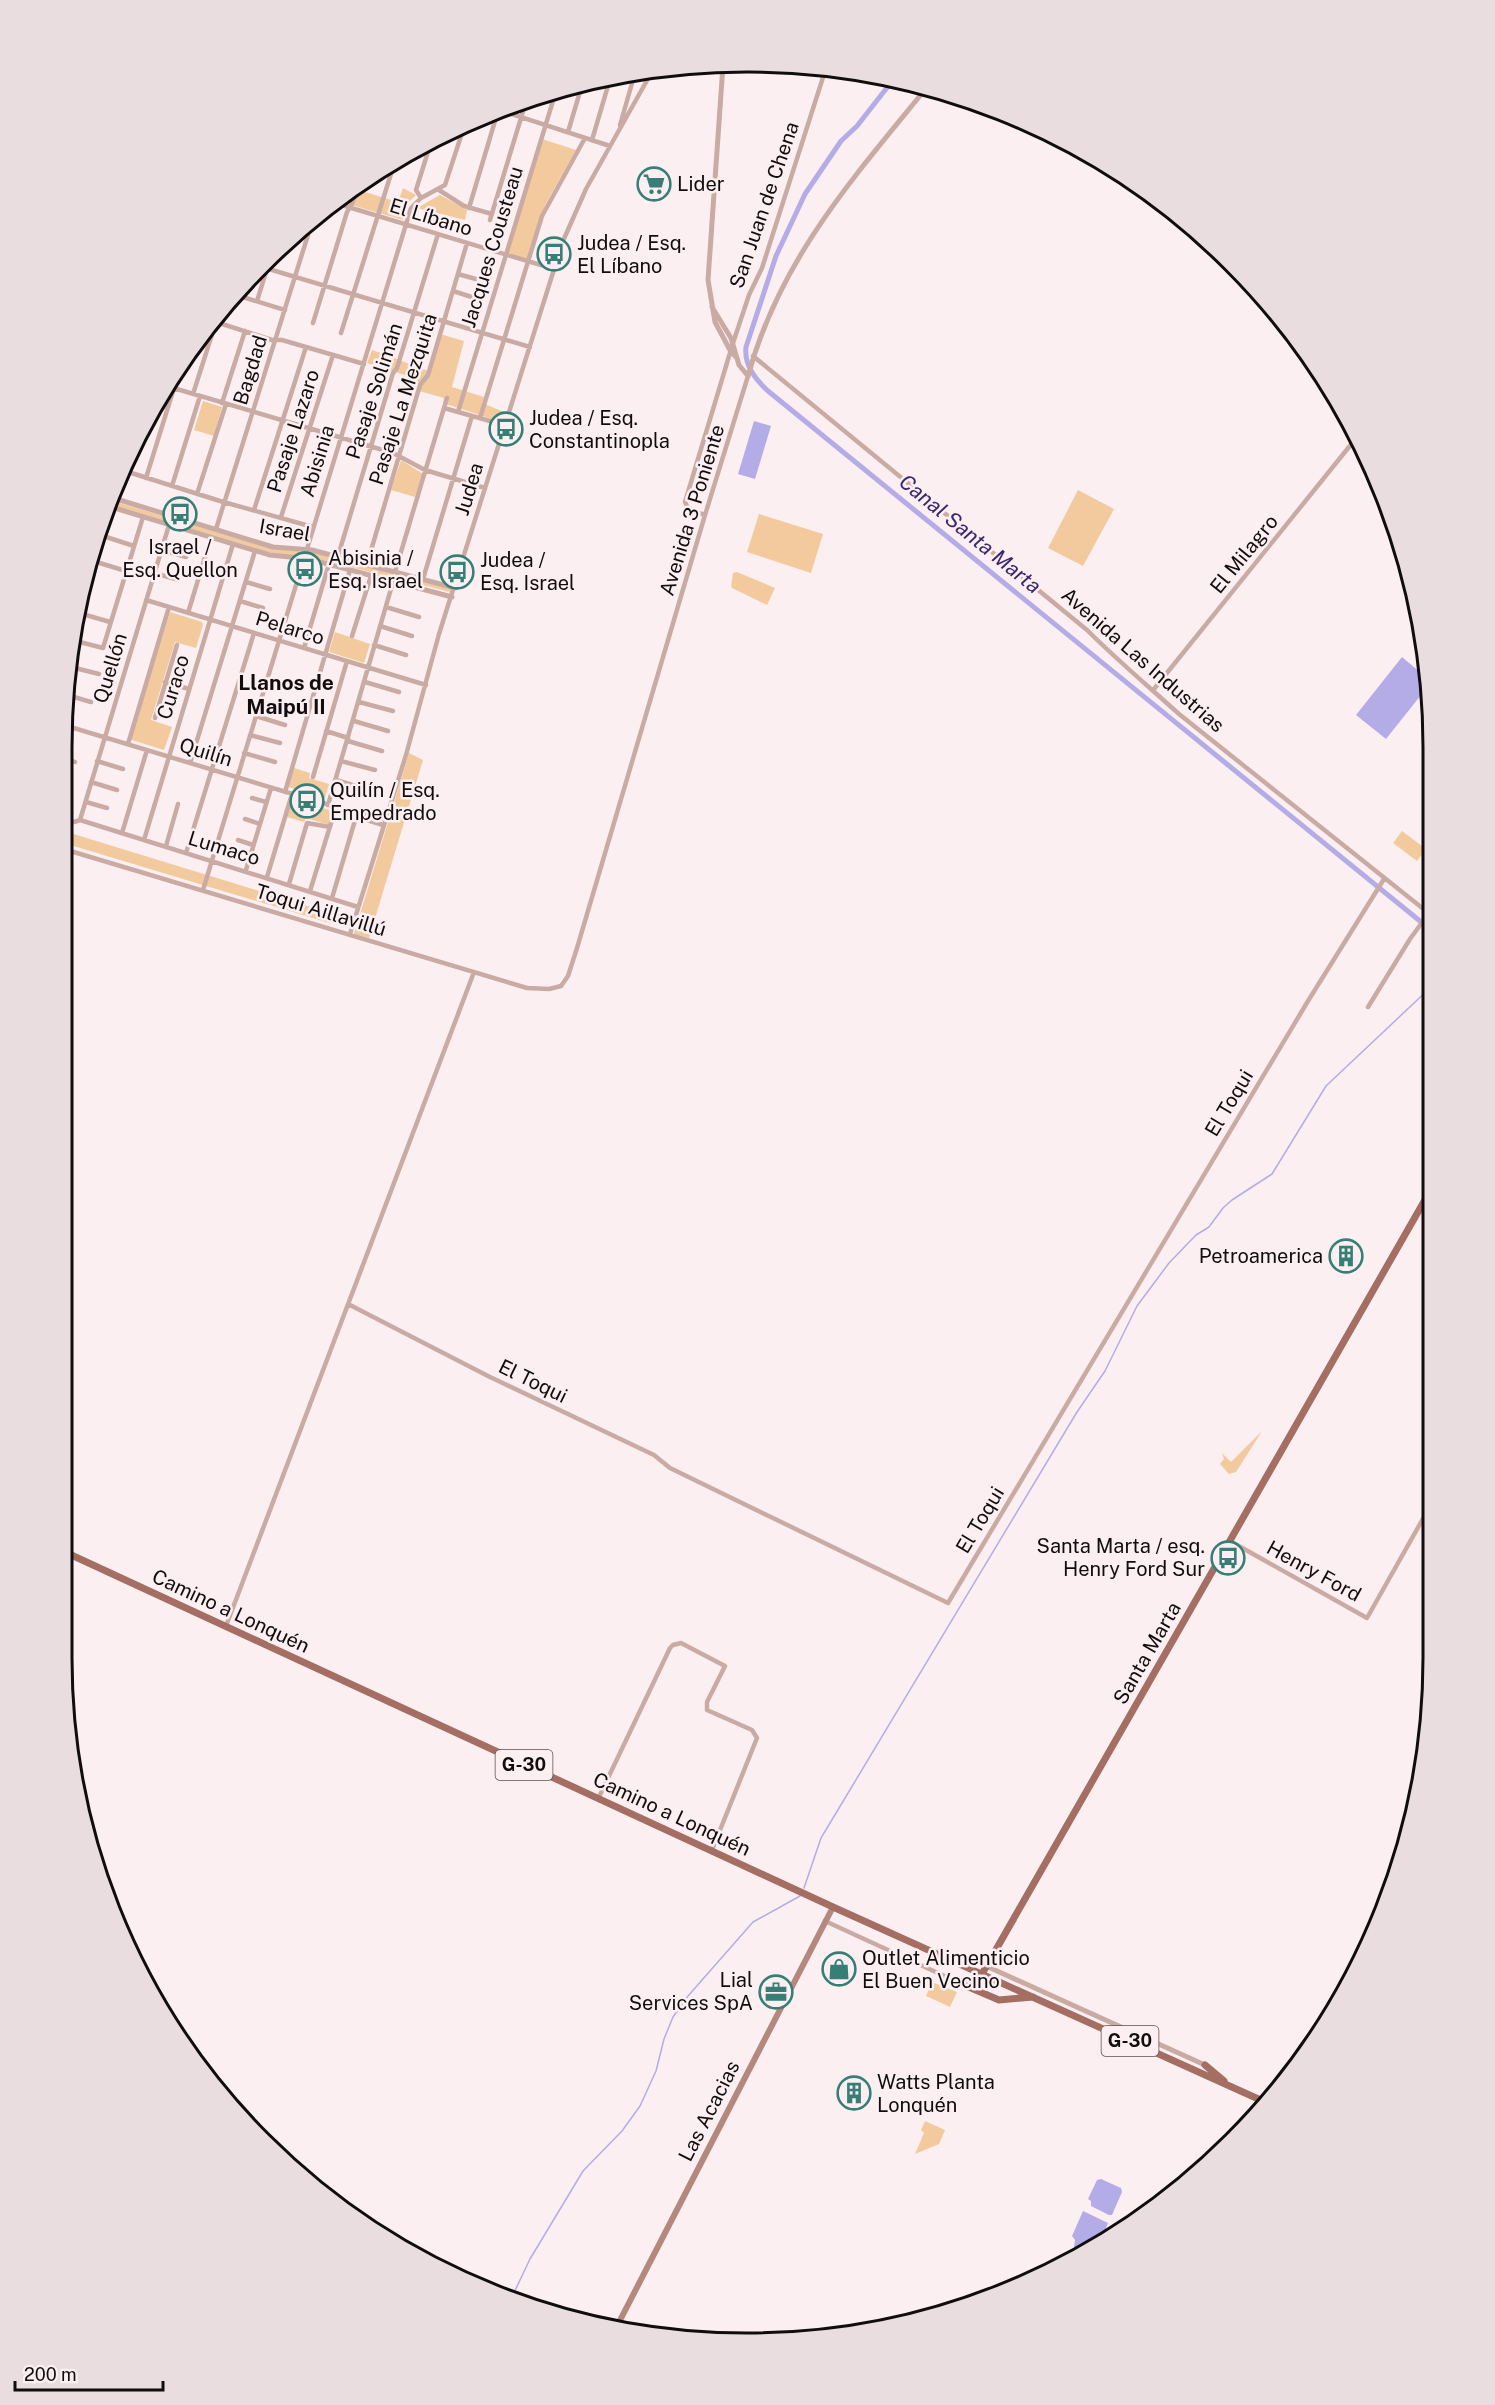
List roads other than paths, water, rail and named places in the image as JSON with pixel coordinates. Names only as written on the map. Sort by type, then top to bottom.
[{"type":"main road","name":"Santa Marta","points":[[982,1974],[1423,1203]]},
{"type":"main road","name":"Camino a Lonquén","points":[[72,1555],[833,1907],[1258,2099]]},
{"type":"main road","name":"Las Acacias","points":[[620,2321],[833,1907]]},
{"type":"main road","points":[[963,1985],[999,2000],[1033,1997]]},
{"type":"main road","points":[[1205,2065],[1228,2085]]},
{"type":"street","points":[[722,73],[708,280],[715,322],[730,352],[736,357]]},
{"type":"street","name":"San Juan de Chena","points":[[705,515],[690,510],[685,502],[730,352],[749,295],[762,268],[824,77]]},
{"type":"street","name":"Judea","points":[[350,934],[504,425],[512,407],[554,269],[572,218],[647,80]]},
{"type":"street","points":[[620,128],[632,82]]},
{"type":"street","points":[[591,140],[608,87]]},
{"type":"street","points":[[568,132],[579,93]]},
{"type":"street","name":"Avenida 3 Poniente","points":[[565,983],[753,356],[772,306],[807,241],[834,203],[921,95]]},
{"type":"street","name":"Jacques Cousteau","points":[[458,412],[553,101]]},
{"type":"street","points":[[439,190],[443,195],[468,208],[491,217],[523,111]]},
{"type":"street","points":[[512,115],[610,146]]},
{"type":"street","points":[[468,208],[495,121]]},
{"type":"street","points":[[428,153],[416,190],[421,198],[439,190],[446,184],[461,136]]},
{"type":"street","points":[[480,418],[542,216],[585,138]]},
{"type":"street","points":[[341,333],[389,175]]},
{"type":"street","name":"Abisinia","points":[[202,890],[358,376],[364,364],[412,206],[421,198]]},
{"type":"street","points":[[313,323],[352,200]]},
{"type":"street","name":"El Líbano","points":[[344,206],[554,269]]},
{"type":"street","name":"Pasaje Solimán","points":[[338,556],[438,234]]},
{"type":"street","name":"Bagdad","points":[[216,530],[308,235]]},
{"type":"street","name":"Pasaje La Mezquita","points":[[367,564],[420,385],[428,375],[467,243]]},
{"type":"street","points":[[271,269],[530,347]]},
{"type":"street","points":[[458,274],[483,281]]},
{"type":"street","points":[[257,302],[263,278]]},
{"type":"street","points":[[453,291],[478,298]]},
{"type":"street","points":[[244,298],[285,310]]},
{"type":"street","points":[[712,307],[733,343],[742,371],[749,375]]},
{"type":"street","points":[[222,323],[364,364]]},
{"type":"street","points":[[197,494],[245,331]]},
{"type":"street","points":[[193,394],[209,340]]},
{"type":"street","points":[[254,510],[306,346]]},
{"type":"street","name":"Pasaje Lazaro","points":[[281,518],[333,355]]},
{"type":"street","name":"Avenida Las Industrias","points":[[753,356],[1079,624],[1179,714],[1423,909]]},
{"type":"street","points":[[175,389],[371,446],[399,456],[425,470],[485,488]]},
{"type":"street","points":[[172,486],[200,396]]},
{"type":"street","points":[[395,572],[447,398]]},
{"type":"street","points":[[146,478],[169,399]]},
{"type":"street","points":[[444,408],[504,425]]},
{"type":"street","points":[[423,579],[472,416]]},
{"type":"street","name":"El Milagro","points":[[1154,690],[1350,444]]},
{"type":"street","points":[[131,473],[313,527]]},
{"type":"street","name":"Israel","points":[[119,500],[273,547],[338,556],[455,588]]},
{"type":"street","name":"Israel","points":[[116,508],[255,551],[274,556],[304,558],[452,597]]},
{"type":"street","points":[[81,642],[102,648],[143,517]]},
{"type":"street","name":"Quellón","points":[[81,820],[169,525]]},
{"type":"street","points":[[106,537],[134,546]]},
{"type":"street","points":[[188,613],[211,537]]},
{"type":"street","name":"Curaco","points":[[144,840],[233,544]]},
{"type":"street","points":[[162,550],[186,557]]},
{"type":"street","points":[[190,763],[255,551]]},
{"type":"street","points":[[98,563],[126,571]]},
{"type":"street","points":[[304,648],[329,564]]},
{"type":"street","points":[[285,792],[350,570]]},
{"type":"street","points":[[154,573],[179,580]]},
{"type":"street","points":[[352,636],[371,576]]},
{"type":"street","points":[[246,582],[270,589]]},
{"type":"street","points":[[328,805],[393,582]]},
{"type":"street","name":"Pelarco","points":[[146,600],[426,685]]},
{"type":"street","points":[[240,601],[262,608]]},
{"type":"street","points":[[128,744],[169,607]]},
{"type":"street","points":[[386,607],[419,617]]},
{"type":"street","points":[[85,615],[111,622]]},
{"type":"street","points":[[380,626],[412,636]]},
{"type":"street","points":[[186,852],[254,633]]},
{"type":"street","points":[[154,718],[177,645]]},
{"type":"street","points":[[374,645],[405,655]]},
{"type":"street","points":[[313,777],[347,661]]},
{"type":"street","points":[[77,668],[99,674]]},
{"type":"street","points":[[165,682],[189,689]]},
{"type":"street","points":[[365,682],[399,692]]},
{"type":"street","points":[[74,697],[91,702]]},
{"type":"street","points":[[359,702],[393,711]]},
{"type":"street","points":[[256,716],[285,725]]},
{"type":"street","points":[[354,721],[388,731]]},
{"type":"street","name":"Quilín","points":[[72,728],[328,805],[353,809],[385,819]]},
{"type":"street","points":[[326,731],[382,751]]},
{"type":"street","points":[[250,735],[280,743]]},
{"type":"street","points":[[122,833],[147,750]]},
{"type":"street","points":[[244,753],[275,762]]},
{"type":"street","points":[[98,761],[123,769]]},
{"type":"street","points":[[341,761],[375,770]]},
{"type":"street","points":[[336,780],[369,790]]},
{"type":"street","points":[[92,782],[117,790]]},
{"type":"street","points":[[246,870],[271,788]]},
{"type":"street","points":[[267,877],[292,794]]},
{"type":"street","points":[[252,798],[267,802]]},
{"type":"street","points":[[86,802],[107,808]]},
{"type":"street","points":[[166,846],[178,804]]},
{"type":"street","points":[[310,891],[336,807]]},
{"type":"street","name":"Quilín","points":[[336,807],[356,817],[383,825]]},
{"type":"street","points":[[332,898],[356,817]]},
{"type":"street","points":[[245,819],[260,824]]},
{"type":"street","points":[[74,822],[81,820]]},
{"type":"street","name":"Lumaco","points":[[81,820],[358,907]]},
{"type":"street","points":[[289,884],[307,823],[330,827]]},
{"type":"street","points":[[238,840],[254,845]]},
{"type":"street","name":"Toqui Aillavillú","points":[[72,851],[536,989],[555,989],[565,983]]},
{"type":"street","name":"El Toqui","points":[[348,1304],[479,1372],[654,1455],[670,1468],[948,1603],[1384,879]]},
{"type":"street","points":[[1368,1007],[1423,920]]},
{"type":"street","points":[[226,1626],[474,972]]},
{"type":"street","name":"Henry Ford","points":[[1230,1541],[1367,1618],[1423,1520]]},
{"type":"street","points":[[598,1799],[673,1645],[681,1643],[725,1666],[707,1702],[706,1708],[709,1712],[752,1730],[757,1738],[712,1851]]},
{"type":"street","points":[[825,1921],[963,1985]]},
{"type":"street","points":[[986,1966],[1205,2065]]},
{"type":"waterway","name":"Canal Santa Marta","points":[[888,87],[857,126],[841,141],[805,194],[776,256],[746,347],[751,371],[768,391],[1423,923]]},
{"type":"waterway","points":[[804,1888],[821,1838],[1077,1412],[1105,1371],[1137,1306],[1169,1263],[1196,1235],[1209,1227],[1223,1208],[1272,1174],[1326,1086],[1423,995]]},
{"type":"waterway","points":[[515,2291],[530,2259],[583,2171],[622,2131],[640,2106],[656,2071],[664,2039],[673,2017],[688,1996],[753,1922],[800,1896]]},
{"type":"place","name":"Lider","points":[[654,184]]},
{"type":"place","name":"Judea / Esq. El Líbano","points":[[554,254]]},
{"type":"place","name":"Judea / Esq. Constantinopla","points":[[506,429]]},
{"type":"place","name":"Israel / Esq. Quellon","points":[[180,514]]},
{"type":"place","name":"Abisinia / Esq. Israel","points":[[305,569]]},
{"type":"place","name":"Judea / Esq. Israel","points":[[457,572]]},
{"type":"place","name":"Quilín / Esq. Empedrado","points":[[307,801]]},
{"type":"place","name":"Petroamerica","points":[[1346,1256]]},
{"type":"place","name":"Santa Marta / esq. Henry Ford Sur","points":[[1228,1558]]},
{"type":"place","name":"Outlet Alimenticio El Buen Vecino","points":[[839,1969]]},
{"type":"place","name":"Lial Services SpA","points":[[776,1992]]},
{"type":"place","name":"Watts Planta Lonquén","points":[[854,2093]]},
{"type":"district","name":"Llanos de Maipú II","points":[[286,695]]}]
